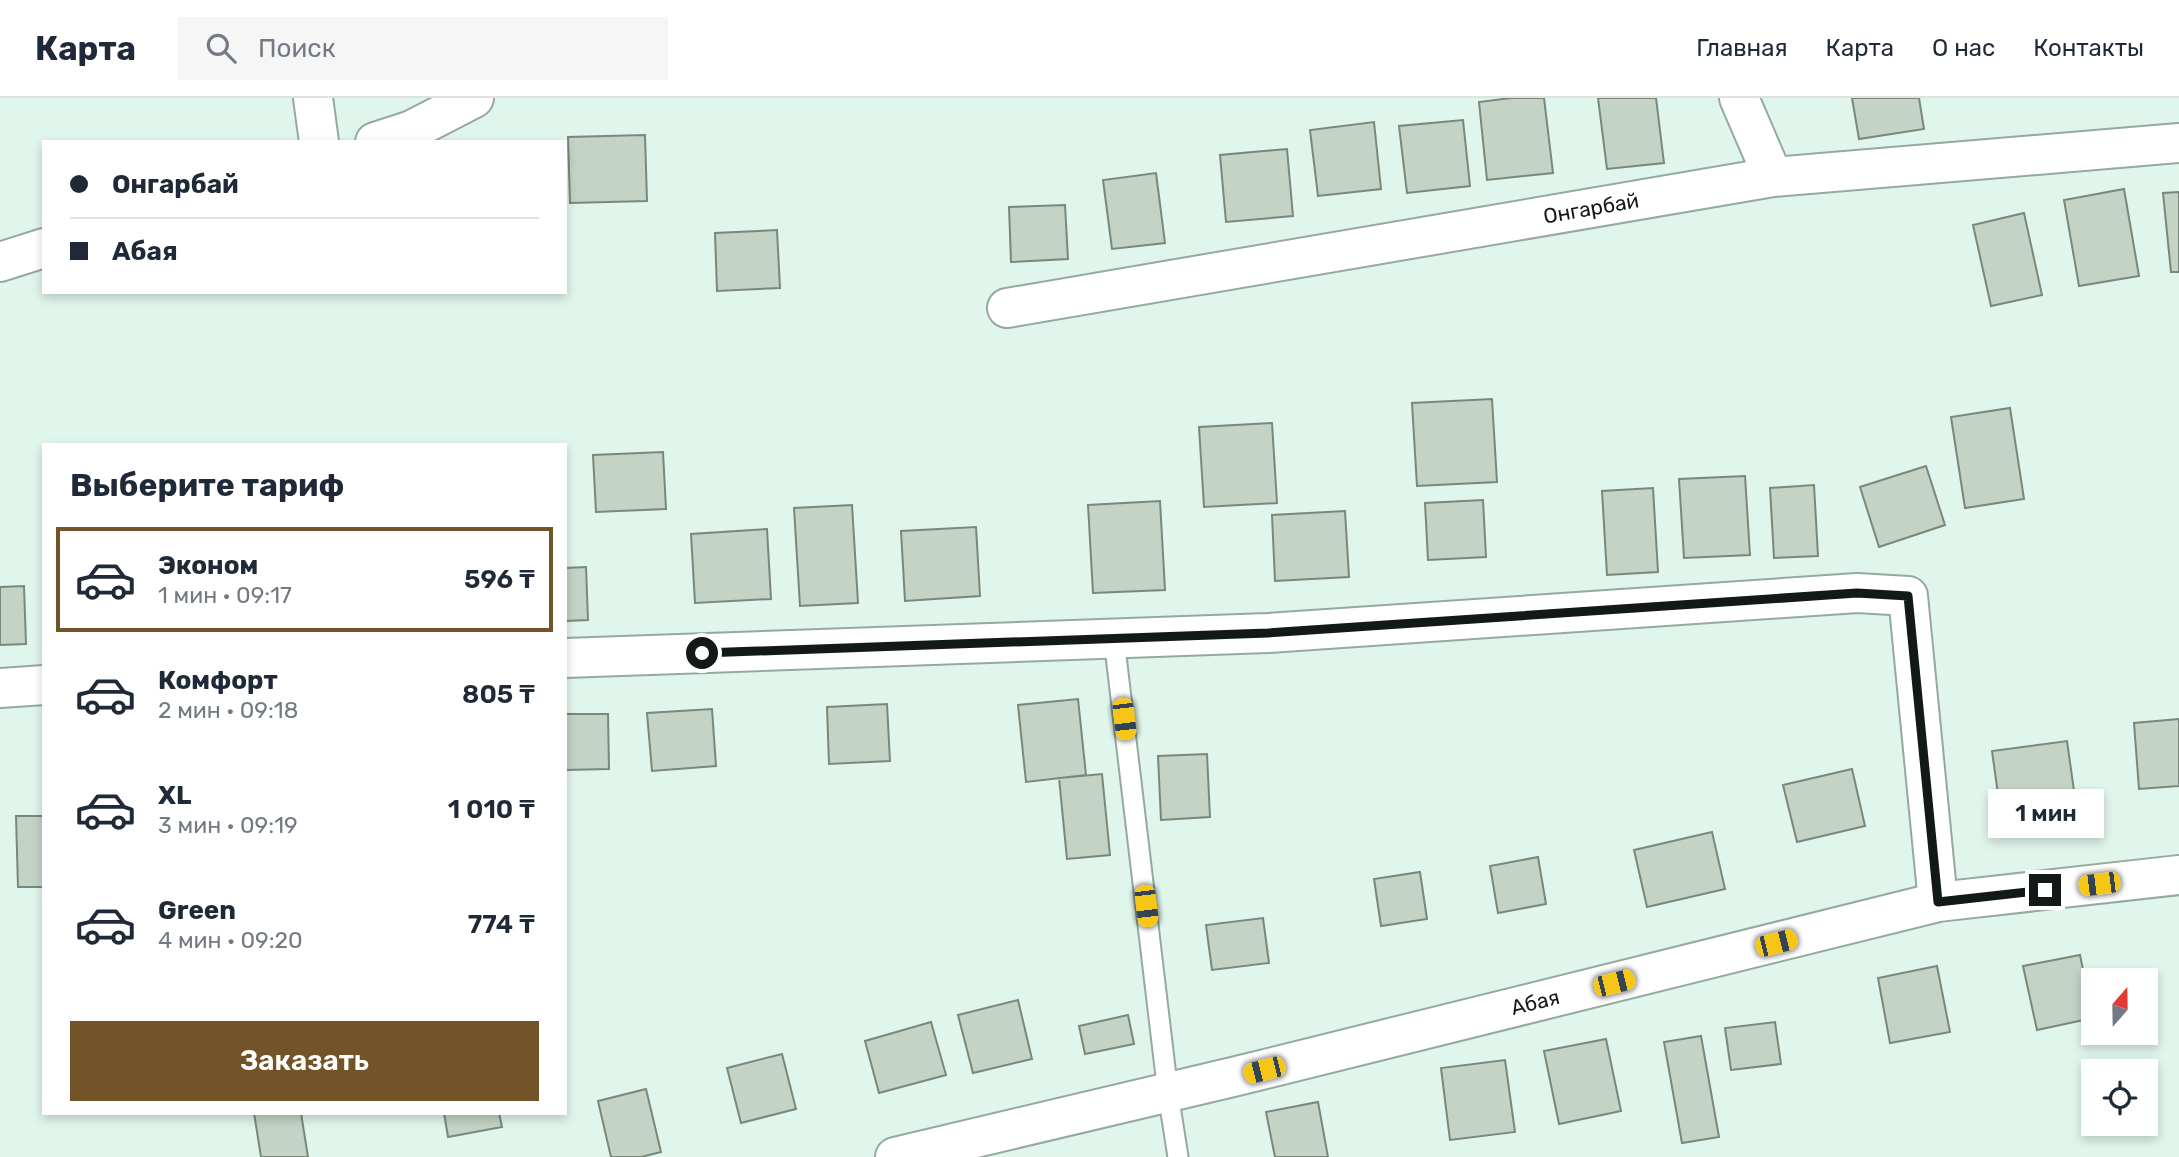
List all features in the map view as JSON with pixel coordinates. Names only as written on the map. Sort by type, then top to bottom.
[{"type":"street","points":[[313,98],[319,140]]},
{"type":"street","points":[[380,140],[412,130],[474,98]]},
{"type":"street","points":[[1739,98],[1773,177]]},
{"type":"street","name":"Онгарбай","points":[[1007,308],[1773,177],[2179,143]]},
{"type":"street","points":[[0,262],[42,248]]},
{"type":"street","points":[[567,658],[1268,633],[1857,593],[1908,596],[1938,902]]},
{"type":"street","points":[[0,688],[42,685]]},
{"type":"street","name":"Абая","points":[[895,1157],[1168,1093],[1938,902],[2179,875]]},
{"type":"lane","points":[[1114,639],[1178,1157]]},
{"type":"building","points":[[1544,98],[1553,173],[1487,180],[1479,102]]},
{"type":"building","points":[[1598,98],[1656,98],[1664,163],[1607,169]]},
{"type":"building","points":[[1852,98],[1919,98],[1924,129],[1859,139]]},
{"type":"building","points":[[1463,120],[1470,186],[1407,193],[1399,126]]},
{"type":"building","points":[[1374,122],[1381,189],[1318,196],[1310,130]]},
{"type":"building","points":[[645,135],[647,201],[570,203],[568,137]]},
{"type":"building","points":[[1287,149],[1293,216],[1226,222],[1220,155]]},
{"type":"building","points":[[1156,173],[1165,243],[1112,249],[1103,180]]},
{"type":"building","points":[[2124,189],[2139,276],[2079,286],[2064,200]]},
{"type":"building","points":[[2179,192],[2179,272],[2171,272],[2163,193]]},
{"type":"building","points":[[1065,205],[1068,259],[1011,262],[1009,207]]},
{"type":"building","points":[[2024,213],[2042,295],[1991,306],[1973,225]]},
{"type":"building","points":[[777,230],[780,288],[717,291],[715,233]]},
{"type":"building","points":[[1492,399],[1497,482],[1417,486],[1412,403]]},
{"type":"building","points":[[2010,408],[2024,499],[1965,508],[1951,417]]},
{"type":"building","points":[[1272,423],[1277,503],[1204,507],[1199,427]]},
{"type":"building","points":[[663,452],[666,509],[596,512],[593,455]]},
{"type":"building","points":[[1926,466],[1945,525],[1879,547],[1860,487]]},
{"type":"building","points":[[1745,476],[1750,555],[1684,558],[1679,479]]},
{"type":"building","points":[[1814,485],[1818,556],[1774,558],[1770,488]]},
{"type":"building","points":[[1653,488],[1658,572],[1607,575],[1602,491]]},
{"type":"building","points":[[1483,500],[1486,557],[1428,560],[1425,503]]},
{"type":"building","points":[[1160,501],[1165,590],[1093,593],[1088,505]]},
{"type":"building","points":[[852,505],[858,603],[800,606],[794,508]]},
{"type":"building","points":[[1345,511],[1349,577],[1275,581],[1272,515]]},
{"type":"building","points":[[976,527],[980,596],[905,601],[901,531]]},
{"type":"building","points":[[767,529],[771,599],[695,603],[691,534]]},
{"type":"building","points":[[586,567],[588,620],[567,621],[567,568]]},
{"type":"building","points":[[24,586],[26,644],[0,645],[0,587]]},
{"type":"building","points":[[1078,699],[1086,775],[1026,782],[1018,705]]},
{"type":"building","points":[[887,704],[890,761],[829,764],[827,707]]},
{"type":"building","points":[[712,709],[716,766],[652,771],[647,713]]},
{"type":"building","points":[[567,714],[608,714],[609,769],[567,770]]},
{"type":"building","points":[[2179,719],[2179,786],[2139,789],[2134,723]]},
{"type":"building","points":[[2067,741],[2076,805],[2001,816],[1992,751]]},
{"type":"building","points":[[1207,754],[1210,817],[1161,820],[1158,756]]},
{"type":"building","points":[[1852,769],[1865,826],[1797,842],[1783,785]]},
{"type":"building","points":[[1102,774],[1110,855],[1067,859],[1059,778]]},
{"type":"building","points":[[16,816],[42,816],[42,887],[18,887]]},
{"type":"building","points":[[1712,832],[1725,889],[1647,907],[1634,850]]},
{"type":"building","points":[[1538,857],[1546,904],[1498,913],[1490,866]]},
{"type":"building","points":[[1420,872],[1427,919],[1381,926],[1374,879]]},
{"type":"building","points":[[1263,918],[1269,963],[1212,970],[1206,925]]},
{"type":"building","points":[[2080,955],[2083,968],[2081,1021],[2037,1030],[2023,966]]},
{"type":"building","points":[[1937,966],[1950,1032],[1890,1043],[1878,978]]},
{"type":"building","points":[[1018,1000],[1032,1059],[973,1073],[958,1015]]},
{"type":"building","points":[[1128,1015],[1134,1044],[1085,1054],[1079,1026]]},
{"type":"building","points":[[931,1022],[946,1075],[879,1093],[865,1041]]},
{"type":"building","points":[[1775,1022],[1781,1064],[1731,1070],[1725,1028]]},
{"type":"building","points":[[1701,1036],[1719,1137],[1682,1143],[1664,1042]]},
{"type":"building","points":[[1606,1039],[1621,1111],[1559,1124],[1544,1051]]},
{"type":"building","points":[[782,1054],[796,1109],[741,1123],[727,1068]]},
{"type":"building","points":[[1505,1060],[1515,1132],[1450,1140],[1441,1068]]},
{"type":"building","points":[[646,1089],[661,1152],[641,1157],[611,1157],[598,1101]]},
{"type":"building","points":[[1318,1102],[1328,1157],[1275,1157],[1266,1112]]},
{"type":"building","points":[[254,1115],[301,1115],[308,1157],[261,1157]]},
{"type":"building","points":[[444,1115],[499,1115],[502,1127],[448,1137]]},
{"type":"route","points":[[702,653],[1268,633],[1857,593],[1908,596],[1938,902],[2045,890]]}]
